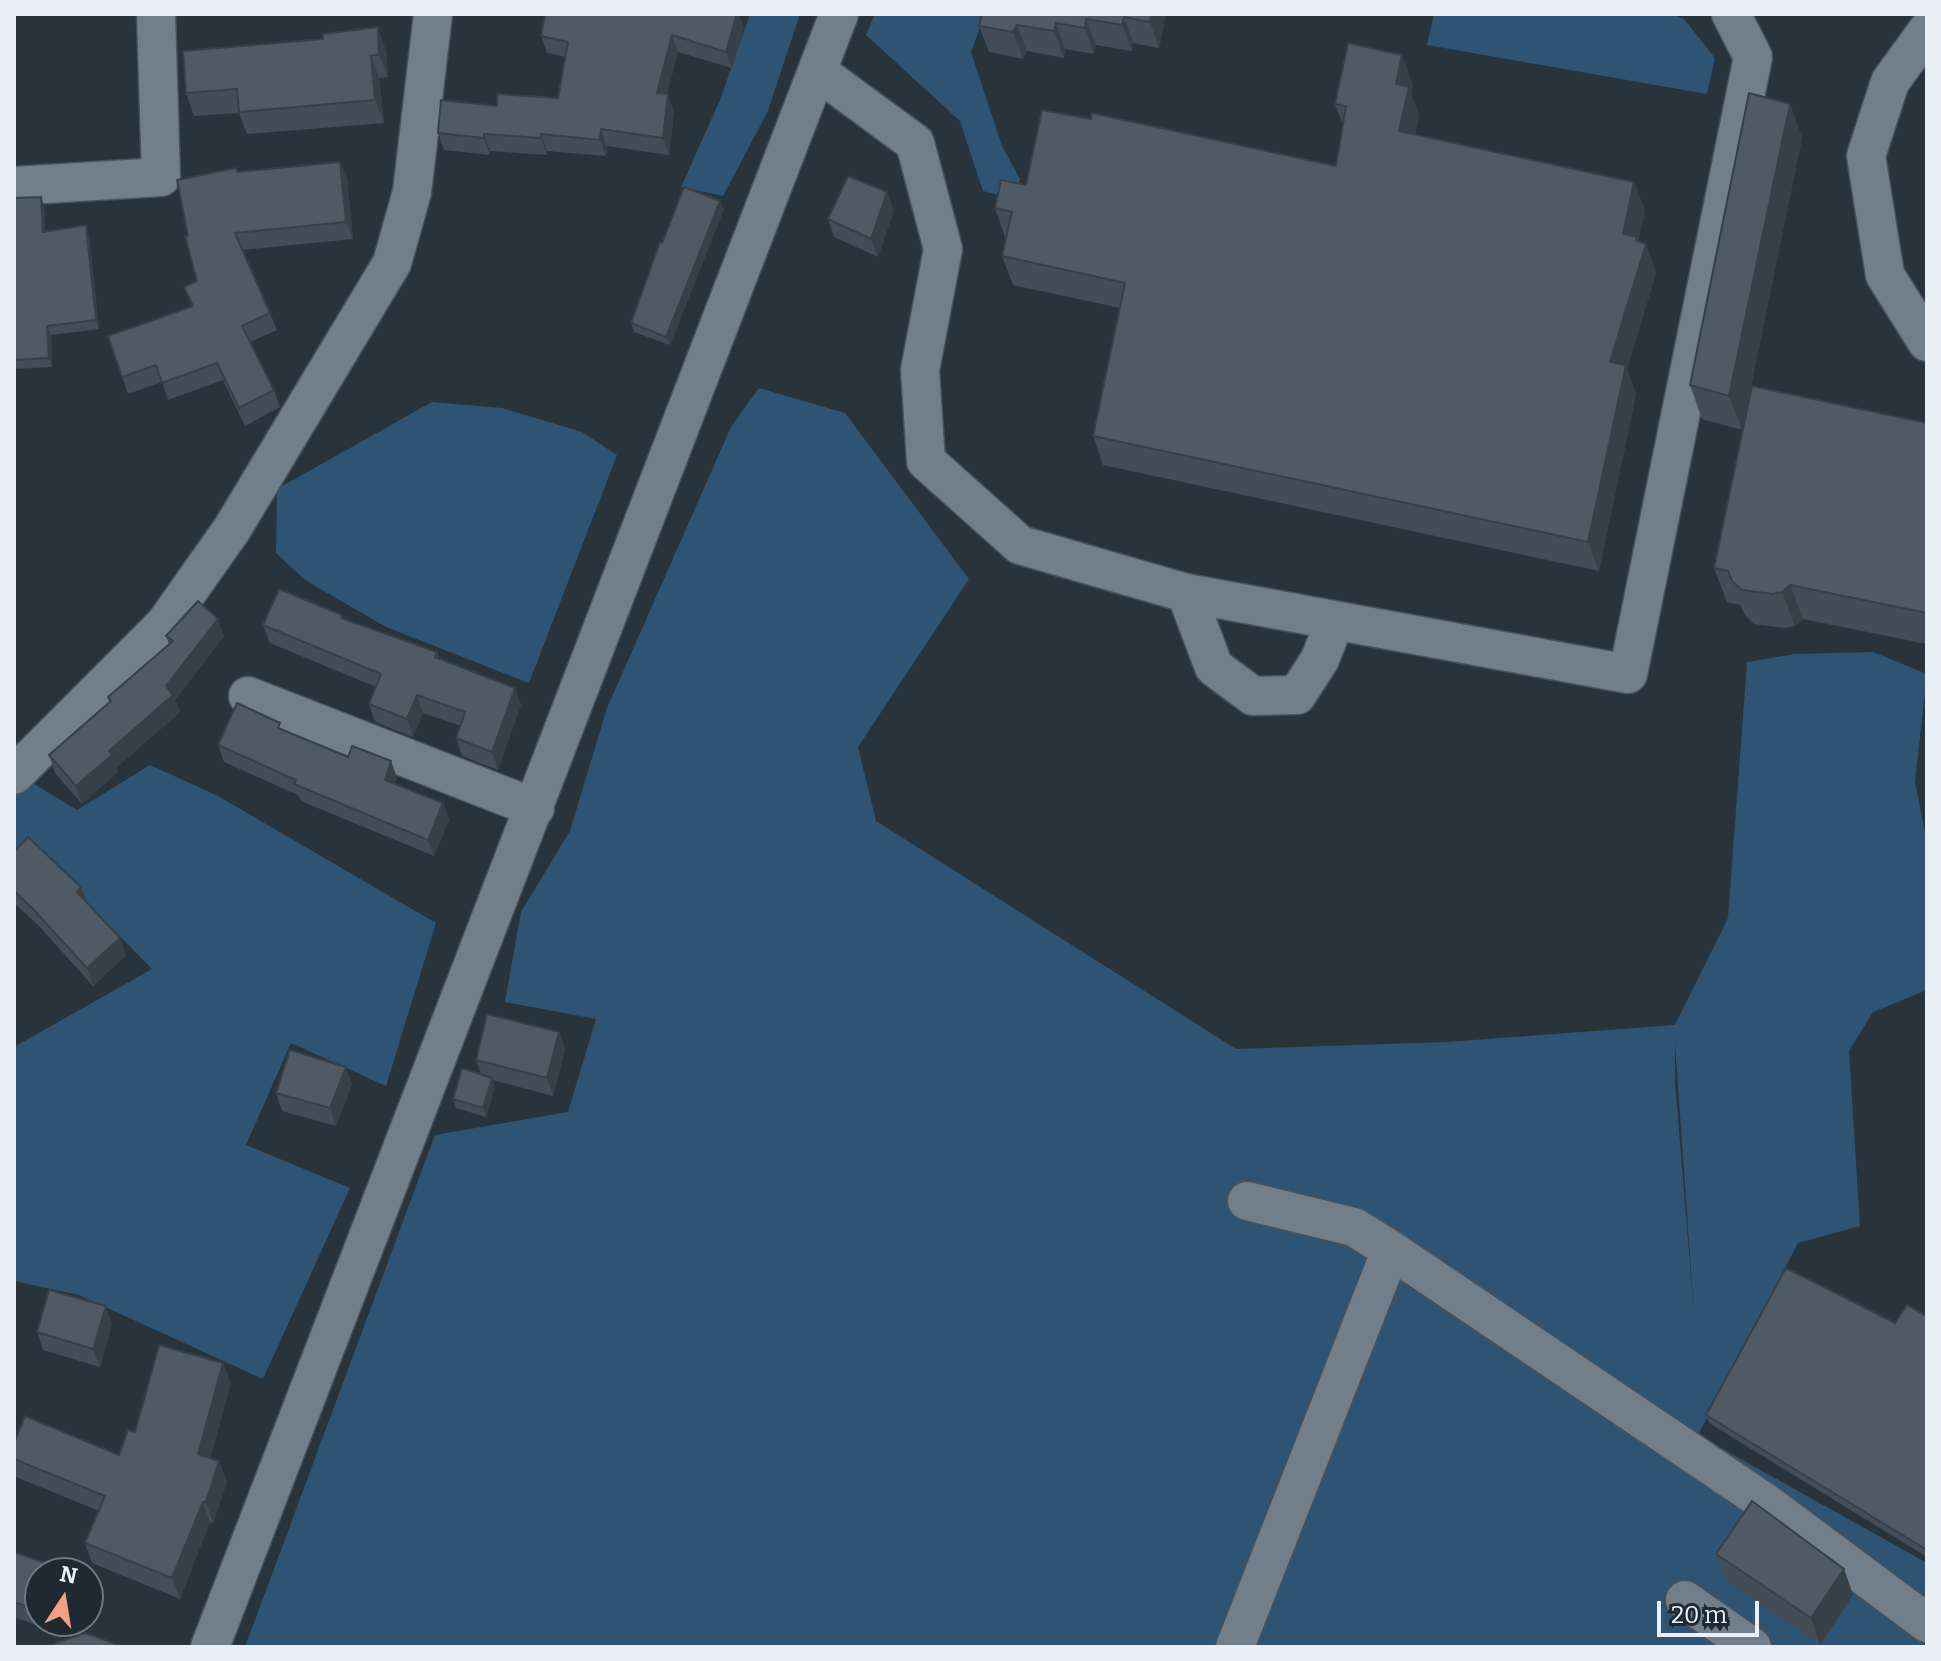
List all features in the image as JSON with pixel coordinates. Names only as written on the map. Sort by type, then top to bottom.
[{"type":"street","points":[[14,186],[161,177],[156,14]]},
{"type":"street","points":[[14,775],[165,624],[232,529],[392,263],[412,192],[433,14]]},
{"type":"street","points":[[210,1647],[839,14]]},
{"type":"street","points":[[817,71],[915,143],[943,249],[920,370],[926,461],[1020,545],[1186,593],[1628,674],[1753,57],[1731,14]]},
{"type":"street","points":[[1927,31],[1890,82],[1866,156],[1885,275],[1927,342]]},
{"type":"street","points":[[1186,593],[1214,667],[1253,696],[1297,695],[1320,659],[1335,621]]},
{"type":"street","points":[[248,696],[535,808]]},
{"type":"street","points":[[1247,1201],[1354,1227],[1766,1503],[1927,1623]]},
{"type":"street","points":[[1235,1647],[1391,1250]]},
{"type":"street","points":[[1685,1600],[1752,1647]]},
{"type":"street","points":[[1920,1647],[1927,1636]]},
{"type":"shaded area","points":[[750,14],[800,14],[768,111],[723,196],[681,187],[720,100]]},
{"type":"shaded area","points":[[875,14],[985,14],[971,52],[1002,146],[1020,179],[1014,199],[983,191],[960,121],[866,35]]},
{"type":"shaded area","points":[[1434,14],[1671,14],[1684,19],[1715,58],[1707,94],[1427,45]]},
{"type":"shaded area","points":[[759,388],[845,413],[969,579],[858,747],[876,821],[1236,1049],[1447,1042],[1675,1025],[1728,918],[1747,662],[1795,654],[1873,652],[1927,674],[1915,782],[1927,843],[1927,990],[1873,1012],[1849,1051],[1860,1226],[1798,1243],[1698,1435],[1927,1563],[1927,1638],[1922,1647],[245,1647],[435,1135],[568,1112],[596,1019],[505,1002],[521,912],[570,831],[607,708],[731,427]],"holes":[[[1675,1043],[1694,1314],[1675,1081]]]},
{"type":"shaded area","points":[[432,402],[502,408],[582,432],[617,455],[529,683],[386,627],[305,580],[276,553],[277,489]]},
{"type":"shaded area","points":[[150,765],[218,796],[436,923],[386,1086],[291,1043],[246,1145],[350,1188],[263,1379],[79,1295],[14,1281],[14,1047],[152,969],[27,841],[14,861],[14,787],[23,777],[77,810]]},
{"type":"building","points":[[545,14],[737,14],[726,52],[672,35],[657,93],[668,94],[663,138],[601,129],[600,140],[541,134],[541,138],[484,134],[484,138],[438,133],[441,100],[497,106],[497,94],[558,98],[568,42],[541,36]]},
{"type":"building","points":[[982,14],[1151,14],[1150,22],[1124,17],[1122,25],[1086,19],[1085,28],[1056,23],[1054,31],[1017,25],[1013,32],[979,26]]},
{"type":"building","points":[[378,27],[379,54],[371,56],[375,100],[239,112],[237,89],[186,93],[183,51],[323,39],[323,34]]},
{"type":"building","points":[[1348,43],[1402,55],[1396,84],[1409,87],[1399,131],[1634,182],[1623,234],[1637,237],[1636,240],[1646,244],[1610,362],[1626,365],[1588,542],[1093,436],[1125,283],[1002,256],[1012,212],[995,208],[1001,180],[1026,185],[1042,110],[1091,119],[1092,113],[1336,166],[1346,106],[1335,104]]},
{"type":"building","points":[[1749,93],[1790,104],[1729,396],[1690,385]]},
{"type":"building","points":[[340,162],[346,222],[235,233],[270,313],[242,326],[274,390],[239,408],[217,363],[162,383],[156,365],[122,377],[108,336],[193,306],[184,287],[197,281],[185,236],[188,236],[177,180],[236,168],[237,172]]},
{"type":"building","points":[[848,176],[887,192],[871,239],[828,219]]},
{"type":"building","points":[[684,187],[720,201],[666,337],[631,323]]},
{"type":"building","points":[[41,197],[43,232],[86,225],[96,320],[47,326],[49,358],[14,360],[14,198]]},
{"type":"building","points":[[1752,386],[1927,423],[1927,613],[1790,585],[1782,592],[1772,594],[1742,590],[1732,581],[1728,571],[1714,568]]},
{"type":"building","points":[[279,589],[342,615],[341,618],[437,652],[435,657],[515,688],[492,752],[456,738],[465,712],[417,695],[407,719],[369,704],[381,674],[263,625]]},
{"type":"building","points":[[198,601],[218,619],[166,686],[173,695],[109,751],[112,755],[76,786],[49,755],[111,701],[108,697],[173,641],[166,636]]},
{"type":"building","points":[[237,703],[280,723],[278,728],[348,757],[352,746],[391,761],[385,780],[443,803],[428,840],[294,784],[296,780],[218,745]]},
{"type":"building","points":[[28,837],[81,887],[77,892],[120,938],[87,968],[14,891],[14,852]]},
{"type":"building","points":[[487,1014],[559,1032],[547,1078],[476,1060]]},
{"type":"building","points":[[290,1050],[346,1067],[330,1108],[276,1093]]},
{"type":"building","points":[[462,1068],[492,1078],[483,1108],[453,1099]]},
{"type":"building","points":[[1786,1268],[1895,1323],[1907,1305],[1927,1316],[1927,1550],[1706,1415]]},
{"type":"building","points":[[49,1290],[106,1306],[93,1349],[37,1332]]},
{"type":"building","points":[[159,1345],[223,1363],[198,1454],[219,1461],[206,1502],[203,1502],[172,1578],[85,1543],[105,1496],[14,1459],[14,1443],[25,1416],[119,1455],[128,1430],[135,1432]]},
{"type":"building","points":[[1752,1501],[1844,1569],[1811,1618],[1716,1554]]},
{"type":"building","points":[[14,1552],[28,1557],[24,1557],[24,1605],[14,1602]]},
{"type":"building","points":[[73,1637],[96,1637],[125,1647],[44,1647]]}]
